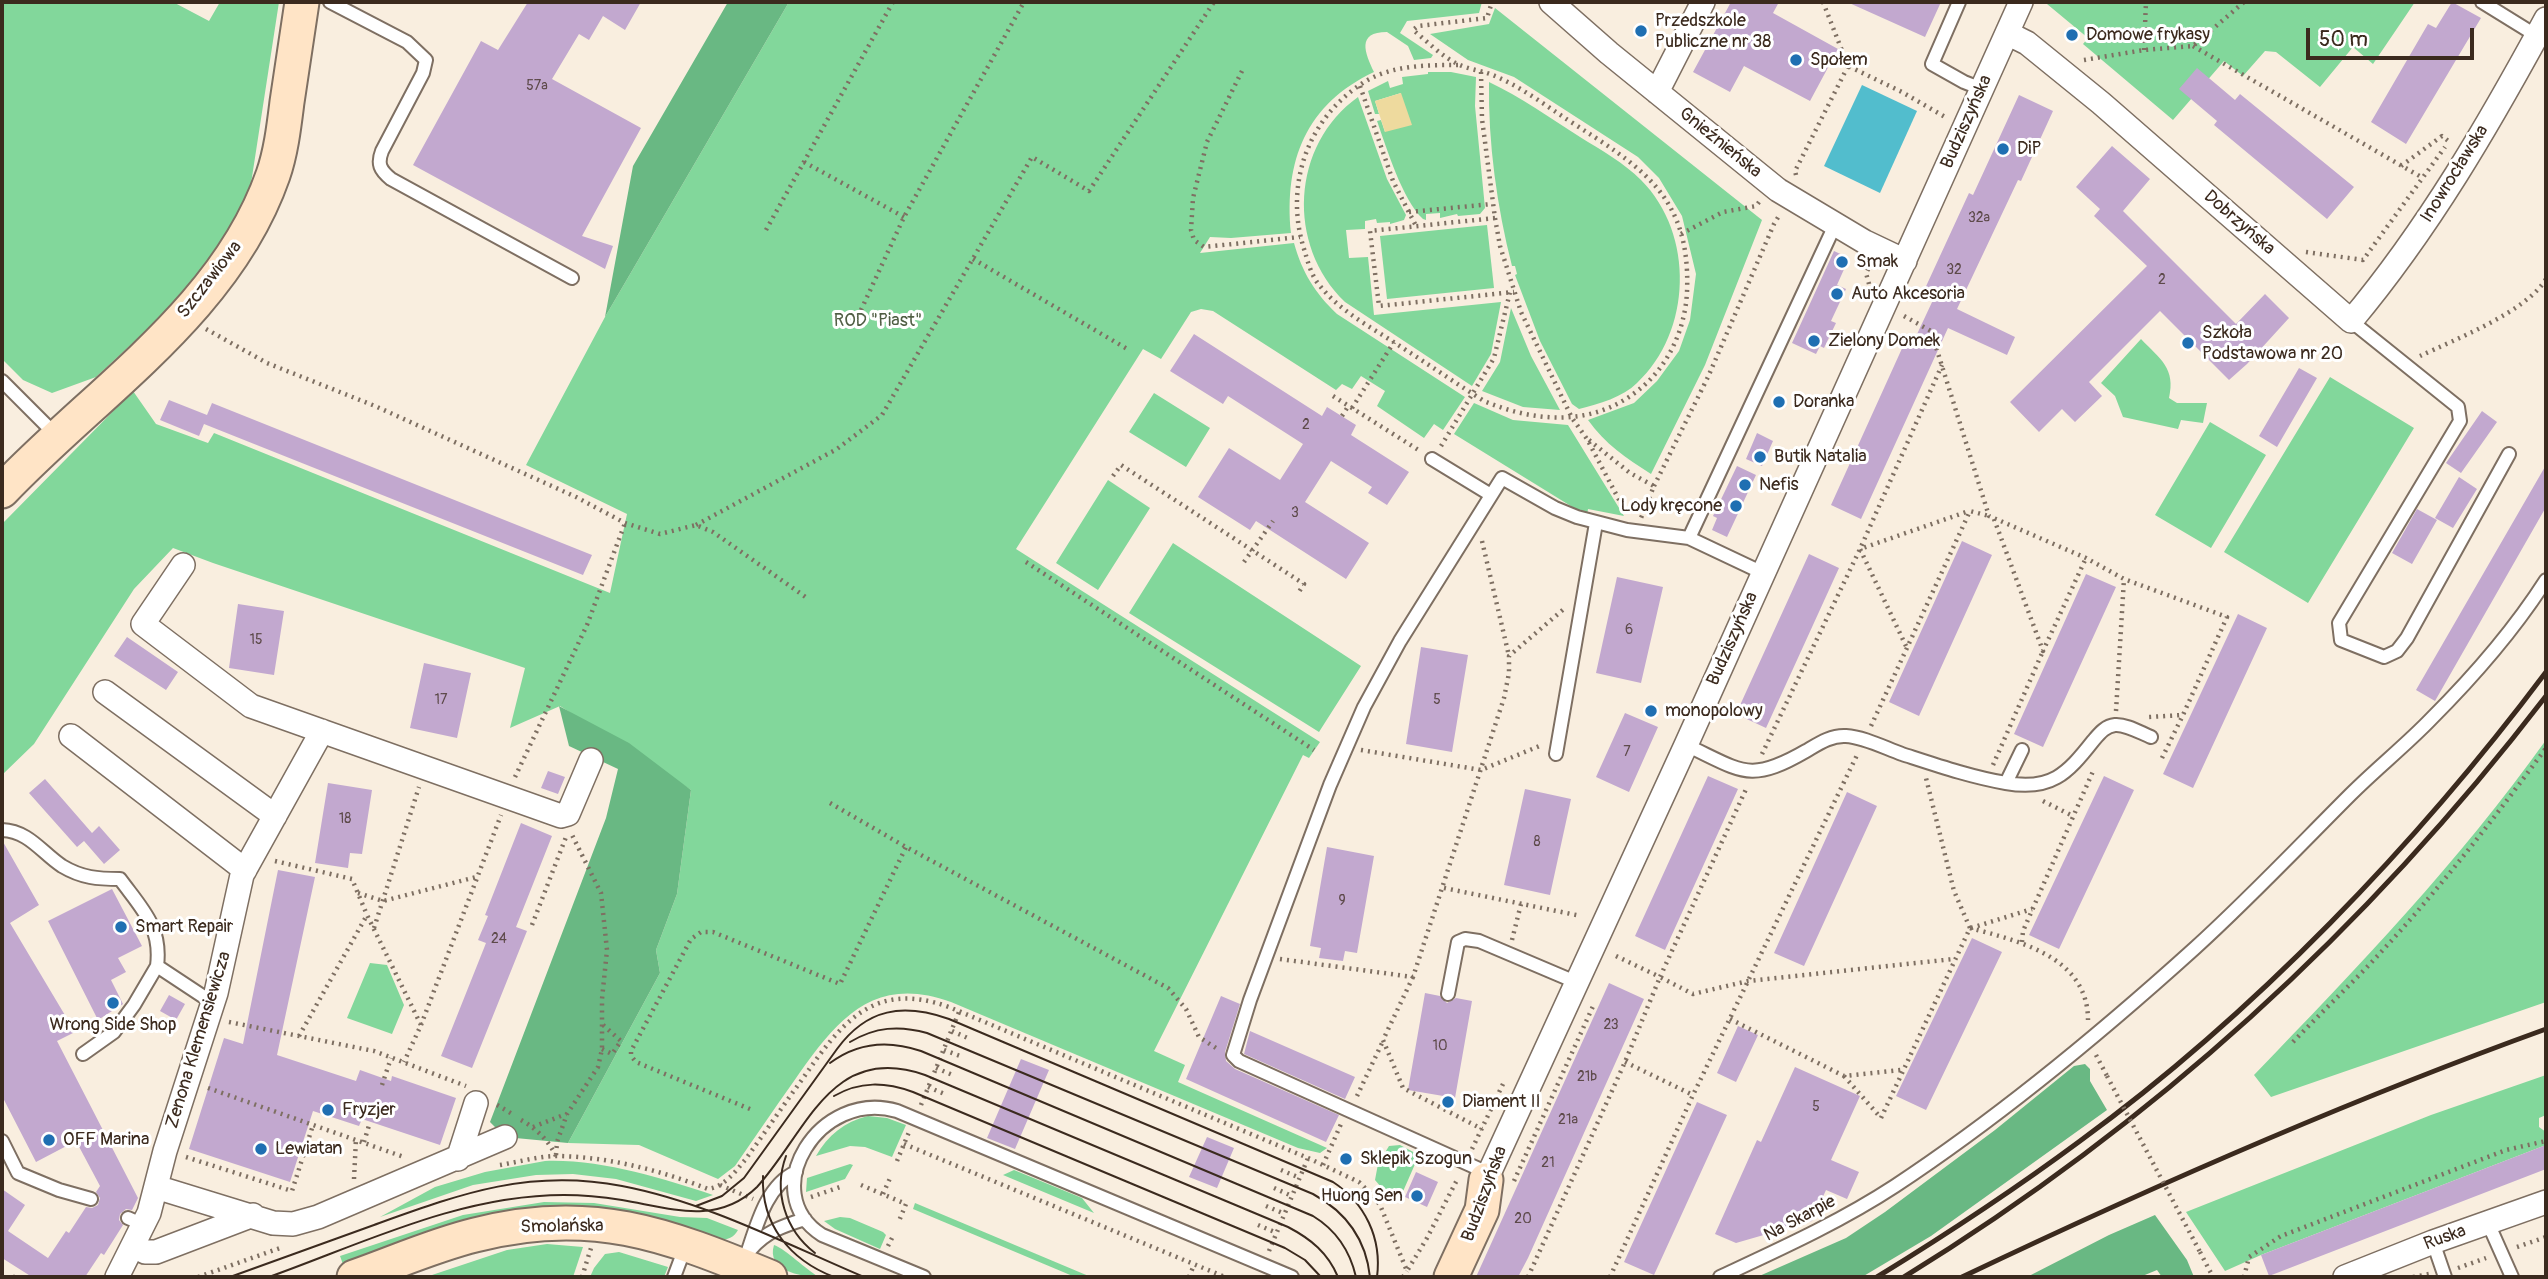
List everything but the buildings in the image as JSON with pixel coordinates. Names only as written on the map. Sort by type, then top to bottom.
[{"type":"street","name":"Szczawiowa","points":[[2,491],[133,368],[185,314],[208,288],[242,240],[274,173],[302,2]]},
{"type":"street","name":"Gnieźnieńska","points":[[1551,2],[1772,185],[1794,189],[1835,225],[1905,261]]},
{"type":"street","points":[[1657,92],[1703,2]]},
{"type":"street","name":"Budziszyńska","points":[[1451,1277],[1482,1210],[1480,1172],[1578,983],[2021,2]]},
{"type":"street","name":"Inowrocławska","points":[[2351,321],[2399,261],[2446,191],[2543,27]]},
{"type":"street","name":"Dobrzyńska","points":[[2007,33],[2027,43],[2101,103],[2351,321]]},
{"type":"street","points":[[183,565],[143,624],[251,706],[561,816],[568,814],[574,804],[591,760]]},
{"type":"street","points":[[105,692],[275,816]]},
{"type":"street","name":"Zenona Klemensiewicza","points":[[117,1277],[135,1246],[136,1221],[156,1186],[211,1010],[245,870],[322,731]]},
{"type":"street","points":[[71,736],[245,870]]},
{"type":"street","points":[[458,1158],[479,1097]]},
{"type":"street","points":[[156,1186],[273,1223],[293,1224],[309,1220],[505,1137]]},
{"type":"street","name":"Ruska","points":[[2346,1277],[2433,1242],[2546,1202]]},
{"type":"street","points":[[135,1246],[145,1252],[156,1252],[253,1216]]},
{"type":"street","name":"Smolańska","points":[[354,1277],[473,1235],[533,1224],[594,1223],[645,1231],[753,1266]]},
{"type":"lane","points":[[330,2],[407,42],[426,60],[423,73],[382,150],[378,161],[381,171],[572,278]]},
{"type":"lane","points":[[1959,2],[1932,64],[1982,89]]},
{"type":"lane","points":[[2482,2],[2543,27]]},
{"type":"lane","points":[[1689,538],[1835,225]]},
{"type":"lane","name":"Dobrzyńska","points":[[2351,321],[2458,407],[2460,421],[2339,623],[2341,640],[2384,657],[2397,651],[2407,638],[2509,454]]},
{"type":"lane","points":[[2,381],[58,437]]},
{"type":"lane","points":[[1432,459],[1491,495]]},
{"type":"lane","points":[[1480,1172],[1233,1055],[1233,1047],[1346,747],[1382,671],[1502,478],[1555,508],[1596,523],[1636,532],[1689,538],[1763,573]]},
{"type":"lane","points":[[1556,754],[1596,523]]},
{"type":"lane","name":"Na Skarpie","points":[[1720,1277],[1812,1235],[1893,1187],[1952,1146],[2088,1040],[2196,947],[2378,767],[2430,721],[2522,615],[2546,580]]},
{"type":"lane","points":[[1686,745],[1733,766],[1754,772],[1771,769],[1828,739],[1849,736],[1986,779],[2028,787],[2056,779],[2074,765],[2101,732],[2115,722],[2151,737]]},
{"type":"lane","points":[[2006,783],[2022,750]]},
{"type":"lane","points":[[2,831],[35,842],[61,865],[93,880],[120,879],[153,924],[159,948],[157,966],[114,1032],[83,1054]]},
{"type":"lane","points":[[1448,995],[1458,942],[1465,939],[1479,941],[1578,983]]},
{"type":"lane","points":[[157,966],[211,1010]]},
{"type":"lane","points":[[924,1277],[822,1235],[805,1219],[796,1196],[796,1172],[803,1152],[831,1119],[859,1108],[888,1108],[1292,1277]]},
{"type":"lane","points":[[2,1141],[18,1173],[59,1190],[91,1199]]},
{"type":"lane","points":[[753,1266],[756,1227],[779,1184],[796,1172]]},
{"type":"lane","points":[[753,1266],[771,1231],[805,1219]]},
{"type":"lane","points":[[2488,1223],[2512,1277]]},
{"type":"lane","points":[[2433,1242],[2445,1275]]},
{"type":"lane","points":[[674,1277],[687,1243]]},
{"type":"path","points":[[766,230],[893,2]]},
{"type":"path","points":[[861,310],[904,217],[1024,2]]},
{"type":"path","points":[[185,314],[233,346],[267,363],[375,406],[576,497],[625,523],[660,534],[696,525],[837,449],[882,415],[1032,157],[1089,191],[1213,2]]},
{"type":"path","points":[[1458,65],[1413,30],[1418,26],[1487,18],[1492,2]]},
{"type":"path","points":[[1636,532],[1654,486],[1708,377],[1774,224],[1794,189],[1795,171],[1848,66],[1823,2]]},
{"type":"path","points":[[2144,50],[2146,2]]},
{"type":"path","points":[[2193,46],[2244,2]]},
{"type":"path","points":[[2074,62],[2144,50],[2193,46],[2446,191]]},
{"type":"path","points":[[1458,65],[1481,72],[1517,88],[1610,146],[1641,170],[1656,184],[1681,234],[1688,267],[1687,297],[1676,342],[1660,368],[1644,386],[1626,400],[1602,410],[1572,418],[1531,416],[1507,410],[1474,394],[1352,315],[1318,284],[1300,237],[1297,207],[1300,173],[1307,148],[1318,125],[1327,115],[1367,80],[1391,71],[1417,66],[1458,65]]},
{"type":"path","points":[[1242,71],[1208,142],[1193,198],[1191,230],[1194,240],[1204,247],[1300,237]]},
{"type":"path","points":[[1481,72],[1482,119],[1492,204],[1512,292],[1572,418],[1587,439],[1636,532]]},
{"type":"path","points":[[1360,86],[1393,181],[1416,226]]},
{"type":"path","points":[[1371,120],[1380,117]]},
{"type":"path","points":[[1942,130],[1947,118]]},
{"type":"path","points":[[2298,251],[2363,260],[2456,131]]},
{"type":"path","points":[[2401,166],[2442,136],[2468,156]]},
{"type":"path","points":[[804,162],[904,217]]},
{"type":"path","points":[[1681,234],[1723,212],[1756,206],[1772,185]]},
{"type":"path","points":[[1409,212],[1492,204]]},
{"type":"path","points":[[1494,218],[1370,231],[1379,306],[1512,292]]},
{"type":"path","points":[[1870,285],[1866,273],[1877,248]]},
{"type":"path","points":[[973,259],[1129,350]]},
{"type":"path","points":[[2404,364],[2505,314],[2530,297],[2546,279]]},
{"type":"path","points":[[1334,396],[1432,459],[1494,358],[1512,292]]},
{"type":"path","points":[[1904,316],[1931,331],[1992,517],[2043,651]]},
{"type":"path","points":[[1342,416],[1394,342]]},
{"type":"path","points":[[1528,1277],[1660,978],[1860,549],[1942,365]]},
{"type":"path","points":[[1587,439],[1630,473],[1654,486]]},
{"type":"path","points":[[1113,476],[1121,465],[1304,584],[1297,595]]},
{"type":"path","points":[[1860,549],[1970,511],[1992,517],[2085,558],[2124,579],[2227,617],[2162,758]]},
{"type":"path","points":[[1610,1277],[1693,1094],[1864,740],[1970,511]]},
{"type":"path","points":[[1350,1112],[1413,977],[1504,698],[1509,656],[1476,518]]},
{"type":"path","points":[[1244,562],[1273,521]]},
{"type":"path","points":[[512,784],[577,648],[625,523]]},
{"type":"path","points":[[696,525],[712,532],[807,598]]},
{"type":"path","points":[[1860,549],[1907,648]]},
{"type":"path","points":[[1986,779],[2085,558]]},
{"type":"path","points":[[1026,562],[1314,750]]},
{"type":"path","points":[[2022,942],[2023,931],[2115,722],[2124,579]]},
{"type":"path","points":[[1509,656],[1584,591]]},
{"type":"path","points":[[2115,722],[2183,715]]},
{"type":"path","points":[[1346,747],[1481,770],[1559,738]]},
{"type":"path","points":[[2293,1041],[2370,964],[2426,901],[2546,748]]},
{"type":"path","points":[[1922,760],[1954,891],[1970,928]]},
{"type":"path","points":[[374,929],[421,783]]},
{"type":"path","points":[[830,803],[906,847],[1168,988],[1186,1009],[1199,1037],[1216,1049],[1233,1055]]},
{"type":"path","points":[[404,1062],[421,1025],[502,810]]},
{"type":"path","points":[[211,1010],[299,1036],[374,1051],[462,1084],[479,1097],[533,1127],[549,1143],[556,1156],[557,1142],[567,1114],[598,1067],[602,1049],[607,950],[601,892],[569,829],[532,925]]},
{"type":"path","points":[[750,1109],[636,1062],[631,1056],[631,1051],[691,939],[701,932],[713,932],[840,984],[906,847]]},
{"type":"path","points":[[266,859],[352,879],[421,1025]]},
{"type":"path","points":[[358,893],[383,901],[477,877]]},
{"type":"path","points":[[1444,888],[1581,916]]},
{"type":"path","points":[[1509,953],[1521,904]]},
{"type":"path","points":[[1576,927],[1586,904]]},
{"type":"path","points":[[1730,1018],[1844,1076],[1881,1118],[1970,928],[2033,909]]},
{"type":"path","points":[[299,1036],[367,915]]},
{"type":"path","points":[[1970,928],[2022,942],[2042,951],[2068,970],[2088,1002],[2088,1040]]},
{"type":"path","points":[[1616,956],[1693,994],[1748,981],[1954,959]]},
{"type":"path","points":[[1267,957],[1413,977]]},
{"type":"path","points":[[918,1111],[959,1012]]},
{"type":"path","points":[[602,1049],[612,1054],[621,1041],[603,1024]]},
{"type":"path","points":[[952,1031],[970,1039]]},
{"type":"path","points":[[1383,1040],[1403,1088],[1482,1129]]},
{"type":"path","points":[[944,1050],[962,1057]]},
{"type":"path","points":[[382,1085],[391,1058]]},
{"type":"path","points":[[1625,1062],[1693,1094]]},
{"type":"path","points":[[936,1068],[955,1076]]},
{"type":"path","points":[[1844,1076],[1902,1070]]},
{"type":"path","points":[[2107,1076],[2213,1277]]},
{"type":"path","points":[[1404,1277],[1427,1238],[1480,1172],[1482,1129],[1504,1081]]},
{"type":"path","points":[[928,1087],[947,1095]]},
{"type":"path","points":[[209,1088],[435,1168]]},
{"type":"path","points":[[533,1127],[567,1114]]},
{"type":"path","points":[[364,1142],[370,1122]]},
{"type":"path","points":[[1342,1124],[1325,1165],[1359,1182],[1380,1205],[1407,1270]]},
{"type":"path","points":[[165,1151],[292,1191],[313,1125]]},
{"type":"path","points":[[897,1160],[912,1125]]},
{"type":"path","points":[[352,1201],[356,1139]]},
{"type":"path","points":[[2244,1277],[2249,1257],[2281,1236],[2506,1150],[2546,1141]]},
{"type":"path","points":[[904,1144],[1225,1277]]},
{"type":"path","points":[[1266,1257],[1308,1158]]},
{"type":"path","points":[[1281,1170],[1300,1178]]},
{"type":"path","points":[[883,1194],[891,1176]]},
{"type":"path","points":[[720,1185],[757,1200]]},
{"type":"path","points":[[861,1185],[906,1204],[899,1220]]},
{"type":"path","points":[[807,1198],[843,1186]]},
{"type":"path","points":[[1274,1188],[1292,1196]]},
{"type":"path","points":[[1266,1206],[1285,1214]]},
{"type":"path","points":[[1258,1225],[1277,1233]]},
{"type":"path","points":[[2445,1275],[2546,1237]]},
{"type":"path","points":[[582,1277],[589,1260]]},
{"type":"path","points":[[1189,1277],[1195,1265]]},
{"type":"green space","points":[[2,2],[173,2],[209,21],[220,2],[279,2],[250,190],[226,236],[177,302],[96,377],[52,393],[23,380],[2,359]]},
{"type":"green space","points":[[728,2],[789,2],[605,317],[633,166]]},
{"type":"green space","name":"ROD \"Piast\"","points":[[789,2],[1482,2],[1479,13],[1407,21],[1400,33],[1433,55],[1431,58],[1414,60],[1408,46],[1387,32],[1371,36],[1367,40],[1366,51],[1374,72],[1331,101],[1304,138],[1291,182],[1291,233],[1210,237],[1200,253],[1294,243],[1310,281],[1337,314],[1465,397],[1443,430],[1434,424],[1424,438],[1377,406],[1385,391],[1361,376],[1352,389],[1342,384],[1336,390],[1213,311],[1201,309],[1191,312],[1161,359],[1143,349],[1016,549],[1320,742],[1309,758],[1303,755],[1154,1051],[1185,1065],[1178,1082],[1327,1148],[1320,1153],[1298,1148],[951,1002],[923,995],[899,994],[877,999],[858,1008],[841,1022],[809,1059],[735,1166],[718,1179],[639,1145],[568,1143],[660,973],[656,950],[677,894],[691,790],[560,706],[510,728],[525,668],[173,548],[134,589],[34,744],[2,775],[2,524],[133,391],[156,424],[208,443],[214,433],[610,593],[627,514],[526,465],[605,317]]},
{"type":"green space","points":[[2415,2],[2373,64],[2353,47],[2320,87],[2276,52],[2265,51],[2243,76],[2224,61],[2173,120],[2083,44],[2088,38],[2047,4]]},
{"type":"green space","points":[[1495,8],[1762,220],[1705,365],[1651,474],[1609,443],[1588,420],[1634,403],[1657,381],[1679,351],[1690,320],[1696,274],[1682,216],[1659,178],[1638,157],[1514,77],[1468,60],[1430,34],[1489,24]]},
{"type":"green space","points":[[1428,72],[1451,72],[1476,77],[1475,106],[1485,208],[1480,214],[1457,214],[1440,218],[1440,213],[1426,214],[1426,220],[1423,219],[1408,199],[1390,159],[1377,121],[1381,120],[1385,132],[1401,93],[1375,101],[1379,114],[1375,114],[1368,91],[1388,81],[1390,88],[1403,84],[1402,77]]},
{"type":"green space","points":[[1489,82],[1535,108],[1627,168],[1659,202],[1671,227],[1678,255],[1680,283],[1677,311],[1655,362],[1637,383],[1618,396],[1579,409],[1572,404],[1540,341],[1515,275],[1515,266],[1512,266],[1507,244],[1494,175]]},
{"type":"green space","points":[[1358,97],[1387,179],[1406,215],[1404,220],[1390,224],[1377,223],[1376,219],[1365,221],[1365,229],[1346,230],[1349,258],[1368,257],[1374,315],[1501,302],[1491,354],[1472,386],[1345,302],[1326,279],[1313,253],[1306,225],[1304,196],[1309,168],[1319,141],[1336,117]]},
{"type":"green space","points":[[1487,225],[1494,288],[1387,299],[1380,236]]},
{"type":"green space","points":[[1511,308],[1531,356],[1560,410],[1523,407],[1482,391],[1500,362]]},
{"type":"green space","points":[[2141,339],[2168,371],[2171,388],[2169,398],[2177,403],[2207,403],[2203,423],[2181,420],[2178,429],[2123,417],[2115,396],[2101,383]]},
{"type":"green space","points":[[2330,377],[2414,428],[2308,603],[2224,552]]},
{"type":"green space","points":[[1154,393],[1210,428],[1186,467],[1129,432]]},
{"type":"green space","points":[[1474,403],[1513,420],[1568,425],[1624,516],[1588,509],[1587,516],[1454,434]]},
{"type":"green space","points":[[2210,422],[2266,455],[2211,548],[2155,515]]},
{"type":"green space","points":[[1108,480],[1150,508],[1098,590],[1056,563]]},
{"type":"green space","points":[[1173,543],[1361,666],[1319,732],[1129,613]]},
{"type":"green space","points":[[559,706],[629,743],[691,790],[677,894],[656,950],[660,973],[568,1143],[505,1137],[490,1122],[606,818],[618,769],[569,746]]},
{"type":"green space","points":[[2546,740],[2546,1002],[2271,1097],[2254,1075],[2369,954],[2443,871]]},
{"type":"green space","points":[[370,963],[387,965],[404,1005],[392,1034],[347,1018]]},
{"type":"green space","points":[[2085,1064],[2090,1069],[2090,1081],[2107,1110],[1931,1236],[1862,1277],[1757,1277],[1846,1238],[1995,1130],[2074,1066]]},
{"type":"green space","points":[[2546,1075],[2546,1115],[2539,1118],[2539,1127],[2546,1132],[2546,1145],[2225,1271],[2186,1212],[2431,1115]]},
{"type":"green space","points":[[868,1116],[887,1118],[906,1125],[892,1157],[865,1147],[850,1146],[816,1156],[838,1130]]},
{"type":"green space","points":[[1400,1145],[1419,1155],[1401,1196],[1381,1187],[1375,1180],[1378,1164],[1389,1146]]},
{"type":"green space","points":[[545,1161],[609,1166],[713,1195],[696,1201],[616,1179],[573,1174],[536,1175],[473,1185],[380,1217],[435,1187],[485,1172]]},
{"type":"green space","points":[[853,1165],[845,1179],[806,1192],[807,1178]]},
{"type":"green space","points":[[1014,1170],[1082,1198],[1094,1213],[1003,1175]]},
{"type":"green space","points":[[544,1202],[594,1203],[680,1217],[707,1218],[738,1230],[731,1238],[708,1239],[667,1225],[644,1221],[344,1267],[340,1256],[463,1215]]},
{"type":"green space","points":[[915,1203],[1091,1277],[1075,1277],[913,1209]]},
{"type":"green space","points":[[2155,1215],[2187,1260],[2194,1277],[2162,1277],[2157,1270],[2140,1277],[2027,1277],[2109,1235]]},
{"type":"green space","points":[[840,1217],[850,1218],[883,1232],[886,1235],[880,1249],[835,1229],[824,1221]]},
{"type":"green space","points":[[547,1244],[583,1247],[573,1277],[426,1277],[507,1250]]},
{"type":"green space","points":[[774,1245],[819,1277],[803,1276],[780,1266],[773,1254]]},
{"type":"green space","points":[[619,1252],[668,1267],[664,1277],[590,1277],[605,1254]]},
{"type":"sand","points":[[1401,93],[1412,125],[1385,132],[1375,101]]},
{"type":"water","points":[[1862,85],[1917,111],[1880,193],[1824,166]]},
{"type":"tram line","points":[[696,1206],[722,1196],[744,1178],[849,1035],[873,1017],[916,1011],[949,1019],[1333,1182],[1354,1200],[1369,1223],[1377,1249],[1377,1277]]},
{"type":"tram line","points":[[850,1042],[878,1030],[907,1029],[927,1033],[1313,1194],[1335,1209],[1352,1228],[1364,1251],[1370,1277]]},
{"type":"tram line","points":[[830,1063],[852,1051],[874,1045],[897,1045],[921,1051],[1313,1216],[1341,1242],[1356,1277]]},
{"type":"tram line","points":[[269,1277],[413,1223],[487,1203],[525,1197],[593,1196],[692,1211],[726,1207],[757,1187],[824,1098],[844,1081],[866,1071],[893,1068],[925,1075],[1288,1227],[1318,1247],[1338,1277]]},
{"type":"tram line","points":[[834,1096],[853,1088],[873,1085],[892,1086],[913,1092],[1285,1248],[1305,1260],[1321,1277]]},
{"type":"tram line","points":[[786,1156],[781,1183],[784,1209],[796,1233],[815,1253]]},
{"type":"tram line","points":[[763,1176],[767,1210],[781,1238],[804,1261],[834,1277]]},
{"type":"tram line","points":[[230,1277],[466,1194],[525,1182],[556,1180],[622,1186],[684,1202],[745,1225],[864,1277]]},
{"type":"railway","points":[[1877,1277],[2055,1159],[2145,1091],[2270,982],[2388,862],[2443,800],[2546,672]]},
{"type":"railway","points":[[1904,1277],[2085,1154],[2170,1087],[2252,1016],[2330,942],[2405,863],[2477,782],[2546,696]]},
{"type":"railway","points":[[1962,1277],[2251,1146],[2398,1085],[2546,1029]]},
{"type":"place","name":"Przedszkole Publiczne nr 38","points":[[1641,31]]},
{"type":"place","name":"Domowe frykasy","points":[[2072,35]]},
{"type":"place","name":"Społem","points":[[1796,60]]},
{"type":"place","name":"DiP","points":[[2003,149]]},
{"type":"place","name":"Smak","points":[[1842,262]]},
{"type":"place","name":"Auto Akcesoria","points":[[1837,294]]},
{"type":"place","name":"Zielony Domek","points":[[1814,341]]},
{"type":"place","name":"Szkoła Podstawowa nr 20","points":[[2188,343]]},
{"type":"place","name":"Doranka","points":[[1779,402]]},
{"type":"place","name":"Butik Natalia","points":[[1760,457]]},
{"type":"place","name":"Nefis","points":[[1745,485]]},
{"type":"place","name":"Lody kręcone","points":[[1736,506]]},
{"type":"place","name":"monopolowy","points":[[1651,711]]},
{"type":"place","name":"Smart Repair","points":[[121,927]]},
{"type":"place","name":"Wrong Side Shop","points":[[113,1003]]},
{"type":"place","name":"Diament II","points":[[1448,1102]]},
{"type":"place","name":"Fryzjer","points":[[328,1110]]},
{"type":"place","name":"OFF Marina","points":[[49,1140]]},
{"type":"place","name":"Lewiatan","points":[[261,1149]]},
{"type":"place","name":"Sklepik Szogun","points":[[1346,1159]]},
{"type":"place","name":"Huong Sen","points":[[1417,1196]]}]
